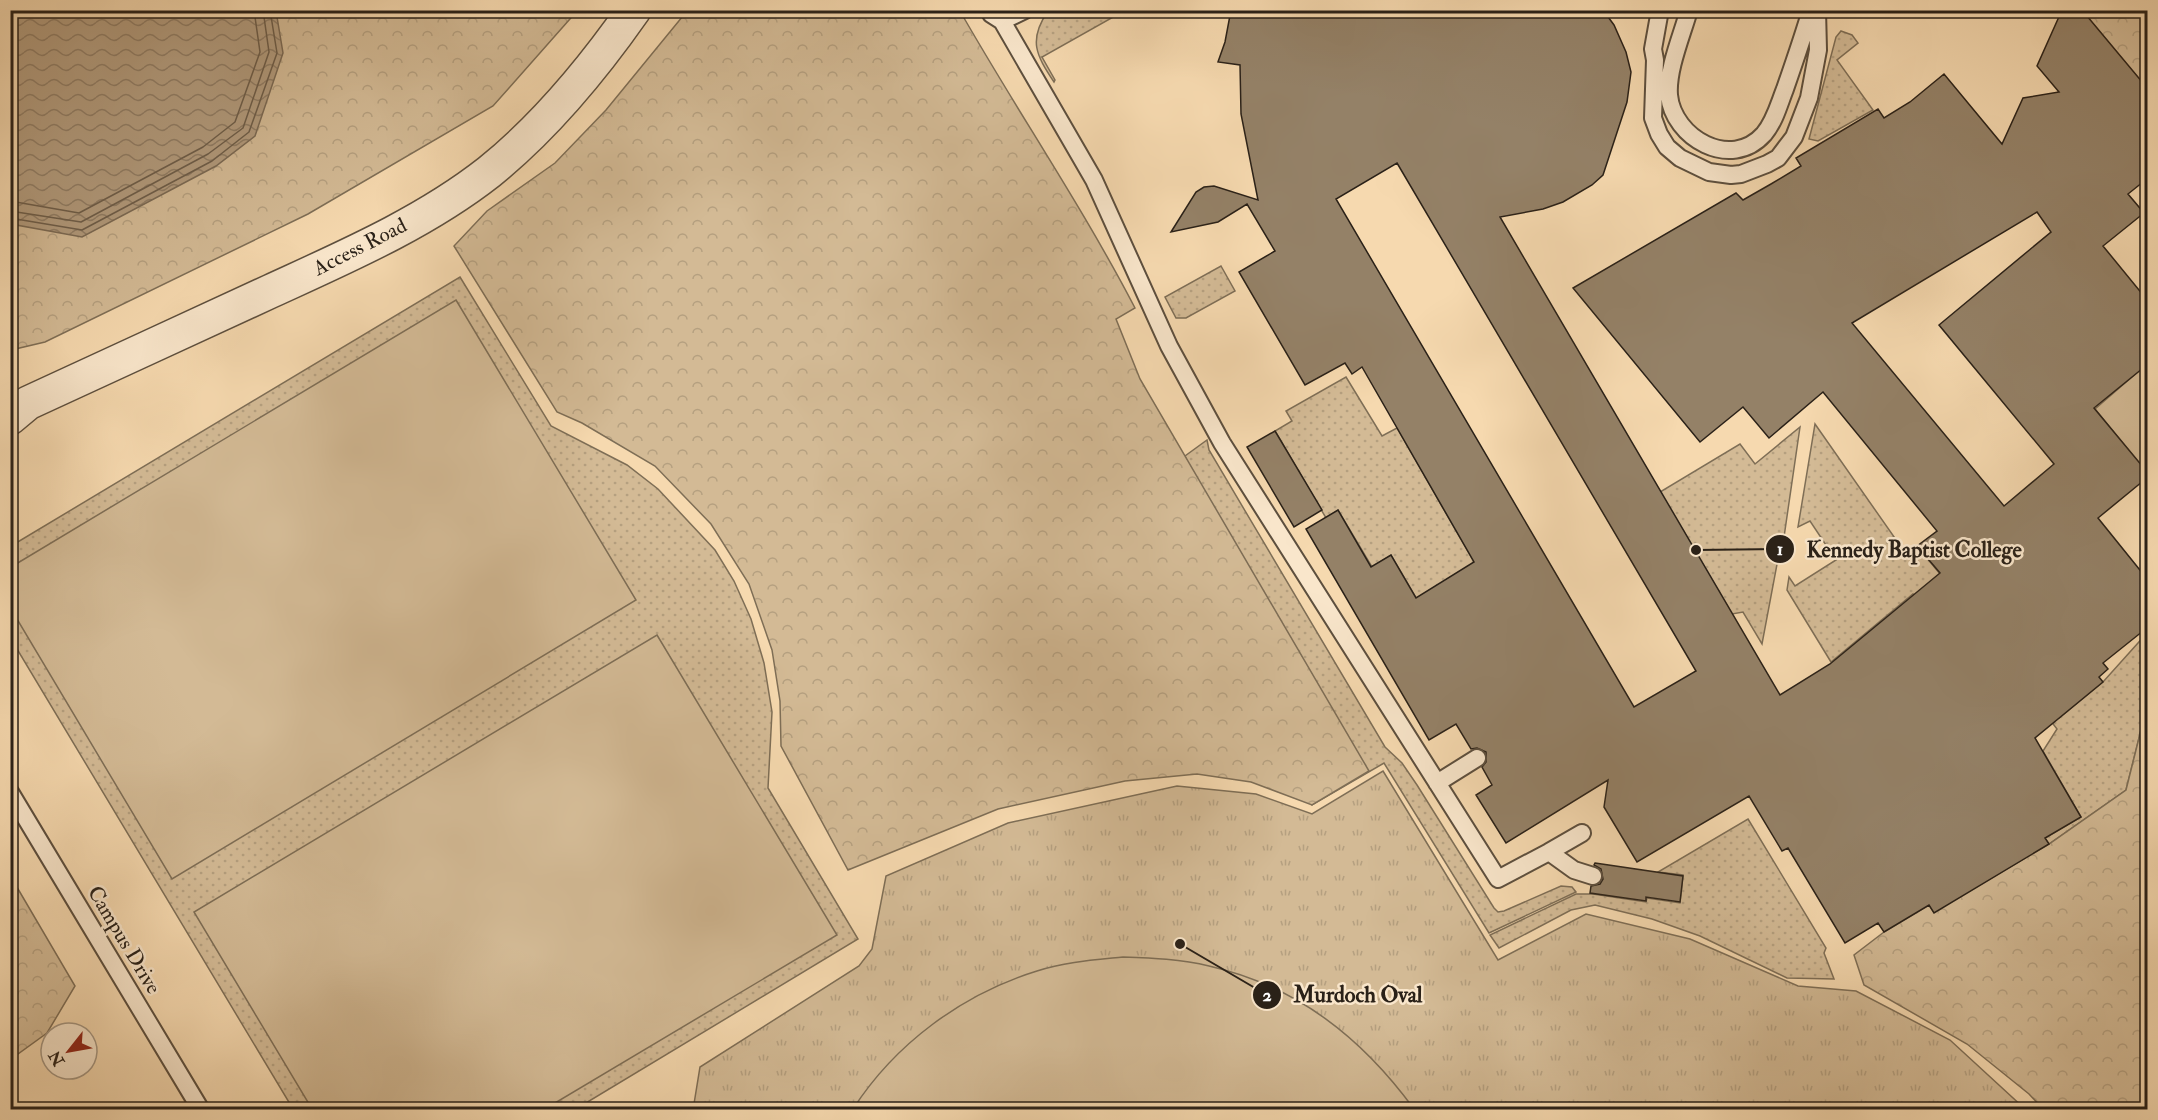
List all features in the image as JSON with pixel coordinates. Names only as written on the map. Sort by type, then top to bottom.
[{"type":"street","name":"Access Road","points":[[16,408],[315,271],[403,227],[454,197],[490,171],[549,116],[583,79],[634,10]]},
{"type":"lane","points":[[988,10],[1002,21],[1094,180],[1169,346],[1222,443],[1498,879],[1582,833]]},
{"type":"lane","points":[[1002,21],[1025,10]]},
{"type":"lane","points":[[1660,10],[1653,49],[1655,60],[1653,118],[1659,134],[1667,147],[1680,158],[1709,172],[1731,175],[1754,170],[1778,158],[1794,137],[1809,98],[1818,50],[1817,10]]},
{"type":"lane","points":[[1689,10],[1670,78],[1670,105],[1678,122],[1694,138],[1709,147],[1731,150],[1753,143],[1761,137],[1773,120],[1811,10]]},
{"type":"lane","points":[[1437,783],[1477,758]]},
{"type":"lane","name":"Campus Drive","points":[[10,792],[201,1110]]},
{"type":"lane","points":[[1550,852],[1574,870],[1593,876]]},
{"type":"green space","points":[[10,11],[577,11],[493,106],[308,214],[45,342],[11,350]]},
{"type":"green space","points":[[687,11],[960,11],[1115,270],[1135,308],[1116,319],[1140,379],[1369,771],[1312,805],[1251,782],[1197,774],[1125,781],[998,809],[848,870],[781,746],[780,701],[772,650],[749,584],[711,524],[655,466],[582,423],[557,412],[454,246],[487,211],[555,163],[606,110]]},
{"type":"green space","points":[[1048,11],[1124,11],[1042,57],[1054,82],[1039,55],[1036,39]]},
{"type":"green space","points":[[2082,11],[2147,11],[2147,89]]},
{"type":"green space","points":[[1841,31],[1852,35],[1858,43],[1837,60],[1873,110],[1818,141],[1809,139],[1836,37]]},
{"type":"green space","points":[[1221,266],[1235,291],[1186,318],[1176,318],[1165,297]]},
{"type":"green space","points":[[460,277],[551,426],[627,465],[658,489],[715,550],[734,581],[751,619],[764,663],[772,712],[768,788],[858,939],[576,1109],[293,1109],[11,639],[11,546]]},
{"type":"green space","points":[[456,300],[636,600],[172,879],[11,609],[11,567]]},
{"type":"green space","points":[[2147,364],[2147,473],[2095,409]]},
{"type":"green space","points":[[1346,377],[1382,436],[1397,428],[1474,562],[1481,709],[1391,555],[1372,567],[1338,510],[1326,518],[1275,431],[1292,421],[1286,411]]},
{"type":"green space","points":[[1815,424],[1906,554],[1917,546],[2059,718],[2103,682],[2147,633],[2147,706],[2126,790],[2049,844],[2045,838],[2081,817],[2043,751],[2057,729],[2008,665],[1961,678],[1913,594],[1831,662],[1787,590],[1789,577],[1795,586],[1836,560],[1810,521],[1798,527]]},
{"type":"green space","points":[[1800,427],[1784,537],[1770,546],[1778,559],[1762,644],[1743,612],[1732,614],[1660,492],[1740,444],[1755,464]]},
{"type":"green space","points":[[1207,440],[1209,450],[1385,747],[1402,763],[1417,785],[1494,908],[1498,912],[1504,911],[1561,886],[1572,887],[1576,892],[1489,933],[1384,763],[1312,805],[1185,456]]},
{"type":"green space","points":[[657,635],[837,935],[545,1109],[312,1109],[194,912]]},
{"type":"green space","points":[[2147,706],[2147,1109],[2043,1109],[2029,1094],[1967,1044],[1864,985],[1854,955],[1884,932],[1929,905],[1934,912],[2049,844],[2126,790]]},
{"type":"green space","points":[[1383,771],[1498,960],[1586,914],[1690,939],[1798,986],[1856,991],[1950,1040],[2025,1109],[693,1110],[700,1067],[859,966],[872,949],[886,876],[1008,823],[1177,786],[1256,794],[1312,814]]},
{"type":"green space","points":[[1748,819],[1826,948],[1824,953],[1834,979],[1787,978],[1700,936],[1652,919],[1595,905],[1571,910],[1499,948],[1490,935],[1576,894],[1593,894],[1646,902],[1647,898],[1680,903],[1683,875],[1658,872]]},
{"type":"green space","points":[[11,877],[75,986],[54,1021],[39,1021],[39,1039],[11,1059]]},
{"type":"green space","points":[[1123,957],[1177,960],[1209,966],[1241,975],[1299,1001],[1325,1018],[1349,1038],[1394,1083],[1414,1109],[853,1109],[889,1063],[910,1043],[933,1024],[983,993],[1009,981],[1048,968]]},
{"type":"water","points":[[10,11],[276,11],[283,53],[255,136],[216,166],[82,237],[11,224]]},
{"type":"building","points":[[1231,10],[1603,10],[1614,25],[1626,52],[1631,72],[1627,102],[1603,175],[1592,185],[1563,202],[1543,209],[1500,217],[1780,695],[1830,664],[1940,573],[1917,546],[1937,531],[1823,392],[1769,438],[1743,407],[1700,442],[1573,288],[1736,193],[1743,200],[1771,184],[1801,166],[1796,158],[1878,109],[1884,118],[1910,102],[1944,74],[2002,144],[2023,98],[2059,92],[2037,66],[2062,10],[2082,10],[2148,89],[2148,178],[2128,194],[2144,213],[2103,246],[2148,301],[2148,364],[2094,408],[2148,473],[2148,477],[2098,518],[2148,580],[2148,627],[2103,663],[2108,669],[2099,677],[2103,682],[2035,738],[2081,817],[2045,838],[2049,844],[1934,913],[1929,905],[1884,932],[1878,923],[1845,943],[1788,848],[1782,851],[1749,796],[1637,862],[1604,807],[1608,780],[1506,843],[1476,795],[1492,785],[1482,767],[1486,762],[1486,752],[1477,748],[1471,749],[1456,724],[1429,740],[1306,529],[1338,510],[1371,567],[1391,555],[1416,598],[1474,562],[1362,367],[1352,374],[1345,363],[1305,385],[1239,272],[1275,251],[1247,204],[1218,222],[1171,232],[1196,192],[1204,187],[1214,186],[1258,200],[1241,114],[1240,65],[1218,62],[1225,42]],"holes":[[[1397,163],[1696,671],[1634,707],[1336,199]],[[2037,212],[2051,232],[1939,325],[2054,464],[2004,506],[1852,323]]]},
{"type":"building","points":[[1275,431],[1322,510],[1294,527],[1247,447]]},
{"type":"building","points":[[1595,863],[1683,876],[1680,902],[1646,897],[1646,901],[1590,893],[1591,886],[1600,884],[1603,879],[1601,869],[1594,865]]},
{"type":"place","name":"Kennedy Baptist College","points":[[1696,550]]},
{"type":"place","name":"Murdoch Oval","points":[[1180,944]]}]
